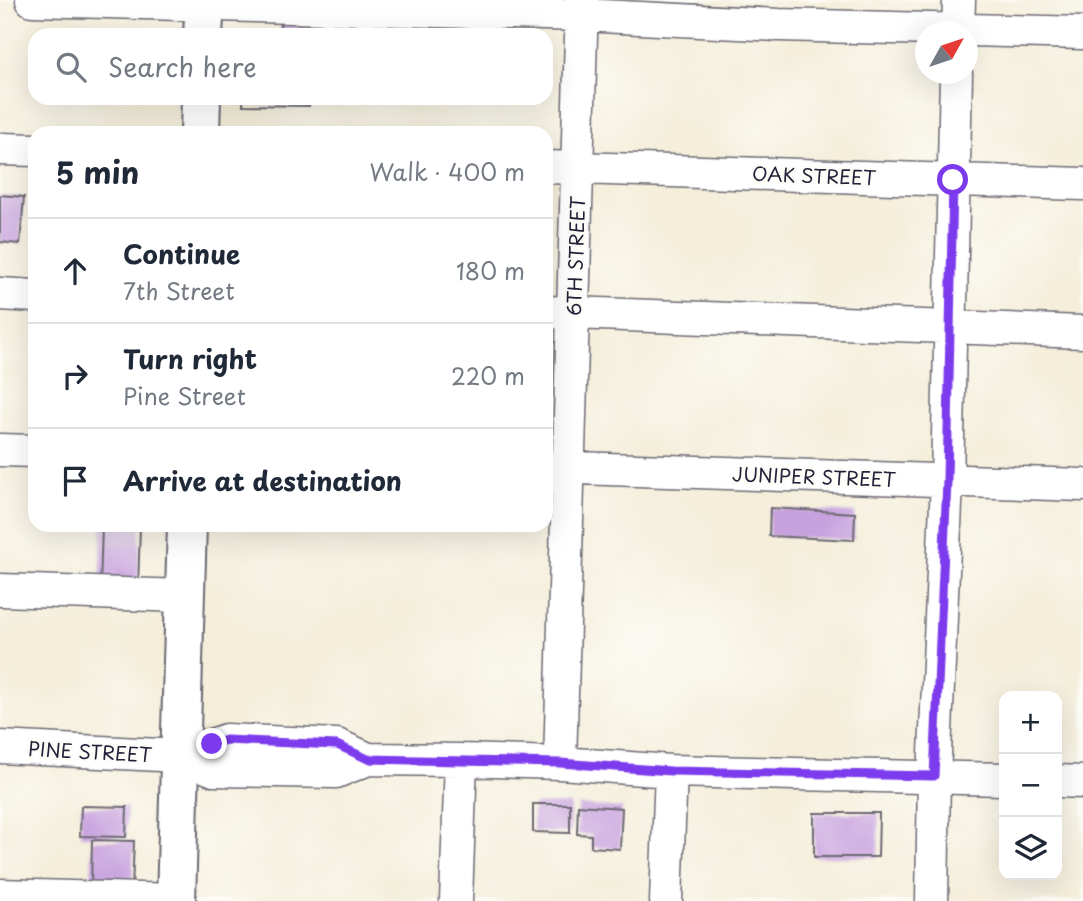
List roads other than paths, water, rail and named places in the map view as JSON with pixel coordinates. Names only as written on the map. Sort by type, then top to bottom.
[{"type":"main road","points":[[200,126],[201,105]]},
{"type":"main road","points":[[176,901],[187,532]]},
{"type":"street","points":[[32,0],[204,13],[581,8],[779,25],[958,20],[1083,33]]},
{"type":"street","name":"6TH STREET","points":[[560,763],[556,468],[559,313],[578,168],[581,8]]},
{"type":"street","points":[[932,901],[934,776],[947,481],[957,84]]},
{"type":"street","points":[[0,149],[28,150]]},
{"type":"street","name":"OAK STREET","points":[[553,167],[1083,184]]},
{"type":"street","points":[[0,294],[28,296]]},
{"type":"street","points":[[559,313],[1083,332]]},
{"type":"street","points":[[0,450],[28,451]]},
{"type":"street","name":"JUNIPER STREET","points":[[556,468],[1083,485]]},
{"type":"street","points":[[0,590],[185,596]]},
{"type":"street","name":"PINE STREET","points":[[0,747],[180,756],[214,769],[336,772],[368,759],[461,760],[560,763],[671,771],[999,779]]},
{"type":"street","points":[[456,901],[461,760]]},
{"type":"street","points":[[666,901],[671,771]]},
{"type":"street","points":[[1062,781],[1083,782]]},
{"type":"street","points":[[0,895],[176,901]]}]
